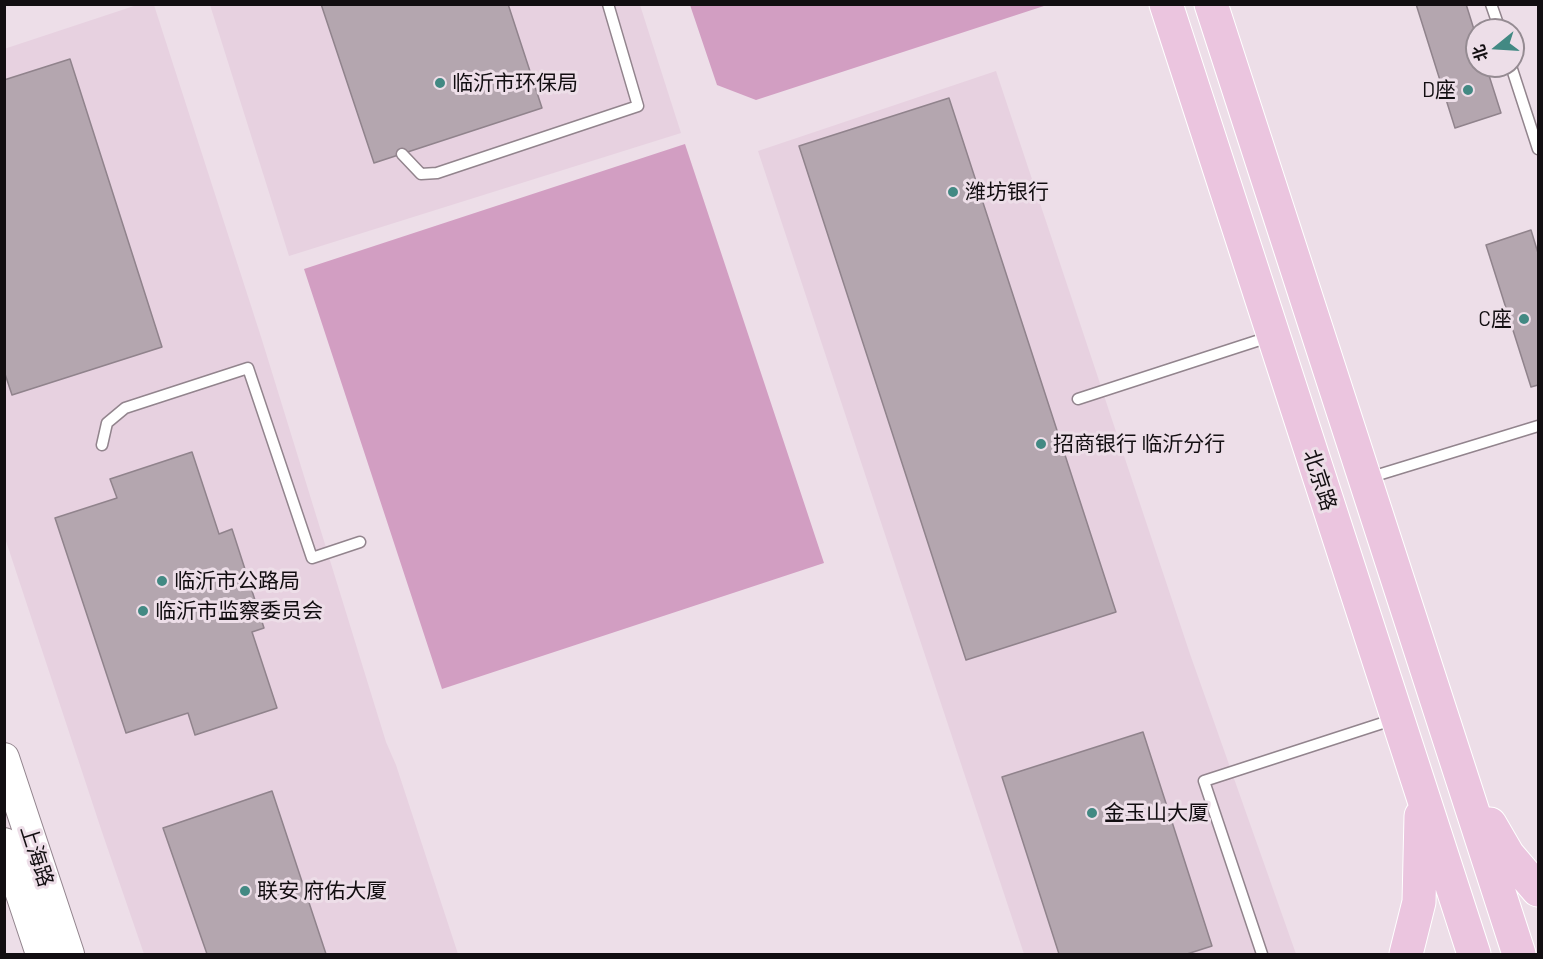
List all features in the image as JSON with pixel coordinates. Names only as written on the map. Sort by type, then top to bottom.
[{"type":"main road","name":"北京路","points":[[1166,4],[1474,954]]},
{"type":"main road","name":"北京路","points":[[1211,4],[1519,954]]},
{"type":"main road","points":[[1460,772],[1508,855],[1539,890]]},
{"type":"main road","points":[[1406,954],[1419,902],[1421,791]]},
{"type":"street","name":"上海路","points":[[4,758],[69,954]]},
{"type":"street","name":"上海路","points":[[4,843],[41,954]]},
{"type":"lane","points":[[402,154],[421,174],[437,173],[638,106],[608,4]]},
{"type":"lane","points":[[1515,78],[1539,149]]},
{"type":"lane","points":[[1078,399],[1273,336]]},
{"type":"lane","points":[[102,445],[107,423],[125,408],[248,368],[312,558],[360,542]]},
{"type":"lane","points":[[1365,479],[1539,426]]},
{"type":"lane","points":[[1262,954],[1204,781],[1397,718]]},
{"type":"shaded area","points":[[690,4],[1047,5],[756,100],[717,85]]},
{"type":"shaded area","points":[[137,5],[154,5],[262,340],[386,742],[396,765],[458,954],[144,954],[102,832],[5,538],[4,49]]},
{"type":"shaded area","points":[[210,5],[640,5],[681,133],[289,256]]},
{"type":"shaded area","points":[[996,71],[1190,654],[1296,954],[1024,954],[758,151]]},
{"type":"shaded area","points":[[685,144],[824,563],[442,689],[304,269]]},
{"type":"building","name":"临沂市环保局","points":[[321,4],[508,4],[542,108],[374,163]]},
{"type":"building","name":"D座","points":[[1416,4],[1466,4],[1470,18],[1465,18],[1465,78],[1490,78],[1501,113],[1455,128]]},
{"type":"building","points":[[70,59],[162,347],[12,395],[4,371],[4,80]]},
{"type":"building","points":[[949,98],[1116,612],[966,660],[799,146]]},
{"type":"building","name":"C座","points":[[1531,230],[1538,253],[1538,385],[1531,387],[1486,245]]},
{"type":"building","name":"临沂市公路局","points":[[192,452],[219,534],[232,529],[264,628],[252,632],[277,708],[195,735],[188,713],[126,733],[55,518],[117,498],[110,479]]},
{"type":"building","name":"金玉山大厦","points":[[1143,732],[1212,946],[1187,954],[1059,954],[1002,777]]},
{"type":"building","name":"联安 府佑大厦","points":[[272,791],[326,954],[207,954],[163,828]]},
{"type":"place","name":"临沂市环保局","points":[[440,83]]},
{"type":"place","name":"D座","points":[[1468,90]]},
{"type":"place","name":"潍坊银行","points":[[953,192]]},
{"type":"place","name":"C座","points":[[1524,319]]},
{"type":"place","name":"招商银行 临沂分行","points":[[1041,444]]},
{"type":"place","name":"临沂市公路局","points":[[162,581]]},
{"type":"place","name":"临沂市监察委员会","points":[[143,611]]},
{"type":"place","name":"金玉山大厦","points":[[1092,813]]},
{"type":"place","name":"联安 府佑大厦","points":[[245,891]]}]
